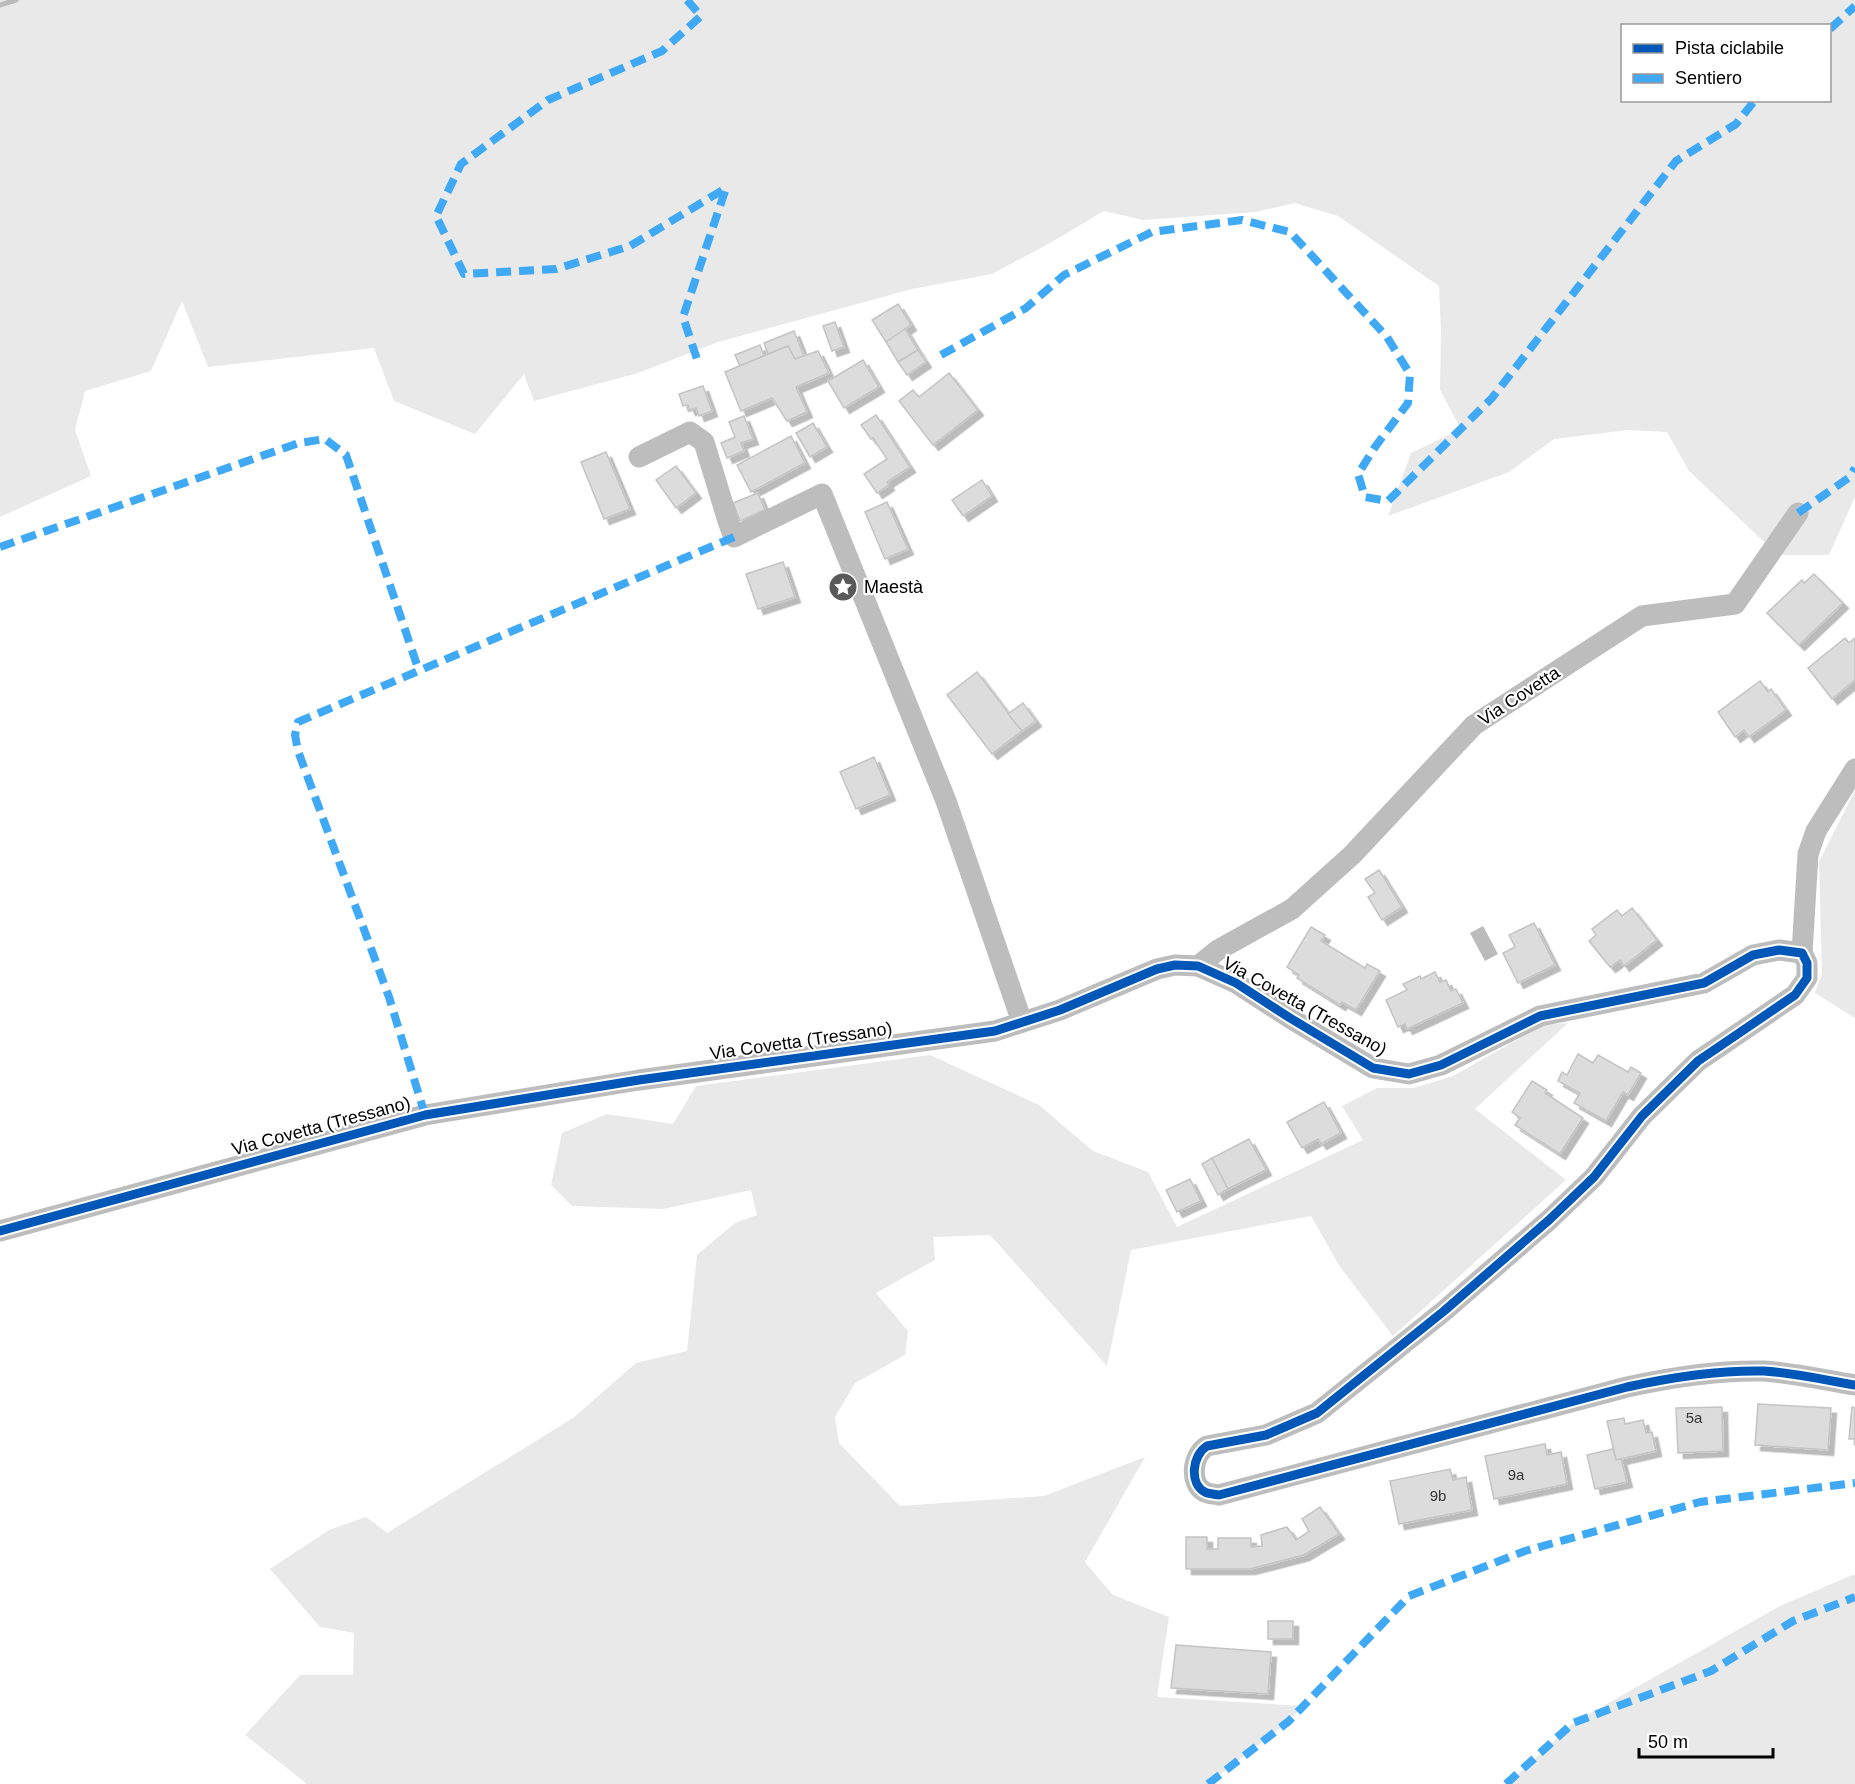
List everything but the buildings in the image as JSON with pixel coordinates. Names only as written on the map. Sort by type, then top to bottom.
[{"type":"street","points":[[639,457],[690,432],[704,442],[734,537],[822,494],[946,801],[1022,1022]]},
{"type":"street","name":"Via Covetta","points":[[1198,966],[1218,950],[1292,909],[1352,855],[1474,725],[1642,616],[1735,604],[1798,513]]},
{"type":"street","points":[[1855,769],[1816,831],[1809,854],[1802,952],[1807,963],[1807,978],[1794,994],[1698,1061],[1642,1116],[1594,1177],[1549,1220],[1444,1311],[1317,1413],[1266,1435],[1207,1446],[1196,1455],[1194,1466],[1198,1485],[1204,1492],[1219,1494],[1627,1387],[1671,1378],[1765,1371],[1855,1386]]},
{"type":"street","name":"Via Covetta (Tressano)","points":[[0,1231],[425,1115],[639,1080],[995,1031],[1060,1010],[1157,969],[1175,965],[1198,966],[1236,983],[1373,1068],[1409,1074],[1441,1065],[1540,1016],[1704,983],[1753,955],[1779,950],[1802,952]]},
{"type":"shaded area","points":[[0,0],[1855,0],[1855,497],[1829,555],[1778,555],[1689,471],[1667,432],[1628,430],[1554,439],[1509,472],[1388,516],[1411,453],[1461,429],[1440,390],[1439,286],[1338,216],[1295,203],[1255,212],[1143,220],[1104,211],[992,274],[912,289],[718,342],[638,373],[534,401],[524,374],[475,434],[394,401],[374,348],[208,367],[182,301],[151,371],[85,391],[75,430],[91,476],[0,517]]},
{"type":"shaded area","points":[[1855,790],[1855,1018],[1815,993],[1822,973],[1819,862]]},
{"type":"shaded area","points":[[1483,926],[1498,954],[1485,961],[1470,933]]},
{"type":"shaded area","points":[[1568,1023],[1475,1109],[1566,1180],[1393,1336],[1340,1267],[1311,1216],[1131,1250],[1107,1366],[990,1235],[933,1237],[935,1260],[876,1293],[908,1331],[905,1355],[855,1383],[835,1417],[839,1443],[900,1506],[1044,1496],[1145,1457],[1085,1562],[1113,1595],[1169,1617],[1157,1697],[1303,1706],[1289,1721],[1208,1784],[307,1784],[245,1735],[300,1675],[353,1675],[354,1633],[320,1627],[270,1569],[329,1530],[366,1517],[387,1533],[573,1418],[636,1363],[687,1351],[697,1255],[735,1223],[757,1215],[751,1190],[663,1209],[572,1206],[551,1185],[562,1133],[607,1114],[673,1124],[696,1086],[930,1055],[1039,1105],[1093,1151],[1148,1172],[1177,1227],[1363,1140],[1342,1106],[1377,1088],[1414,1088],[1453,1076],[1543,1025]]},
{"type":"shaded area","points":[[1855,1575],[1855,1784],[1508,1784],[1573,1723],[1780,1606]]},
{"type":"waterway","points":[[0,5],[16,0]]},
{"type":"marked path","points":[[687,0],[701,16],[662,51],[548,100],[461,164],[436,216],[464,274],[556,269],[630,246],[726,188],[683,317],[698,362]]},
{"type":"marked path","points":[[1831,28],[1855,6]]},
{"type":"marked path","points":[[941,355],[1026,308],[1064,275],[1152,232],[1242,220],[1290,232],[1387,337],[1410,374],[1408,403],[1358,474],[1365,497],[1388,501],[1492,398],[1676,161],[1736,124],[1753,102]]},
{"type":"marked path","points":[[0,547],[299,443],[325,439],[346,455],[419,671]]},
{"type":"marked path","points":[[1798,513],[1850,477],[1855,468]]},
{"type":"marked path","points":[[425,1115],[389,997],[298,751],[295,735],[298,722],[734,537]]},
{"type":"marked path","points":[[1208,1784],[1289,1721],[1409,1596],[1525,1551],[1700,1502],[1855,1483]]},
{"type":"marked path","points":[[1506,1784],[1573,1723],[1711,1671],[1793,1621],[1855,1597]]},
{"type":"cycle path","points":[[0,1231],[425,1115],[639,1080],[995,1031],[1060,1010],[1157,969],[1175,965],[1198,966],[1236,983],[1373,1068],[1409,1074],[1441,1065],[1540,1016],[1704,983],[1753,955],[1779,950],[1802,953],[1807,963],[1807,978],[1795,995],[1698,1061],[1642,1116],[1594,1177],[1549,1220],[1444,1311],[1317,1413],[1266,1435],[1207,1446],[1202,1450],[1196,1462],[1194,1469],[1196,1483],[1206,1493],[1219,1495],[1661,1380],[1695,1375],[1764,1371],[1855,1385]]},
{"type":"place","name":"Maestà","points":[[843,587]]}]
